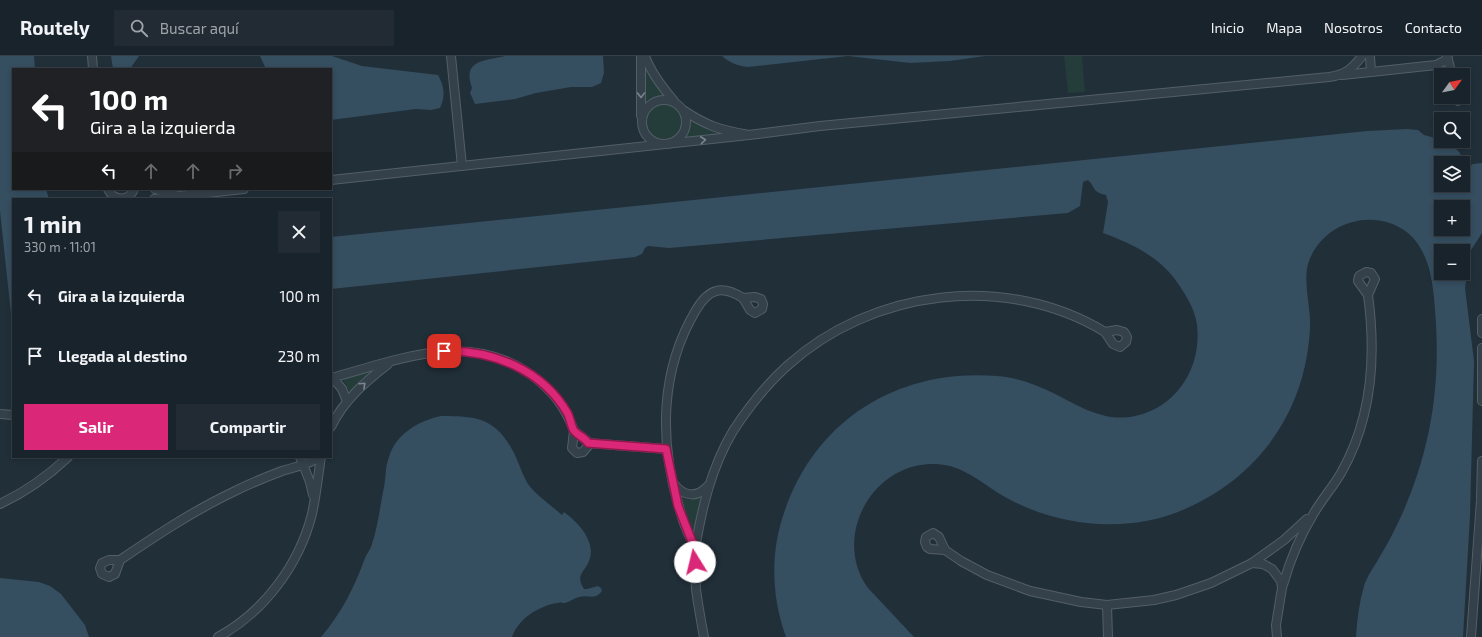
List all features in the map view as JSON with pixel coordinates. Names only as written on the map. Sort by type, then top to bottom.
[{"type":"street","points":[[92,56],[93,68]]},
{"type":"street","points":[[451,56],[462,166]]},
{"type":"street","points":[[641,56],[642,123],[647,136],[658,144],[666,144],[680,138],[684,132],[686,124],[686,117],[683,110]]},
{"type":"street","points":[[645,56],[654,74],[674,102],[683,110],[712,127],[749,135]]},
{"type":"street","points":[[1341,76],[1348,71],[1362,56]]},
{"type":"street","points":[[1370,56],[1371,72]]},
{"type":"street","points":[[332,180],[636,148],[844,124],[1341,76],[1436,65],[1447,57],[1450,68]]},
{"type":"street","points":[[636,148],[640,141],[645,110],[649,105],[661,99],[674,102]]},
{"type":"street","points":[[109,190],[116,198]]},
{"type":"street","points":[[126,198],[130,196],[133,190]]},
{"type":"street","points":[[158,190],[179,196]]},
{"type":"street","points":[[162,198],[235,190]]},
{"type":"street","points":[[695,549],[678,506],[666,449],[667,400],[670,378],[686,326],[698,306],[708,294],[726,289],[743,298]]},
{"type":"street","points":[[1277,637],[1276,625],[1282,588],[1295,548],[1315,511],[1341,472],[1352,451],[1364,414],[1371,377],[1371,319],[1368,295]]},
{"type":"street","points":[[704,637],[696,589],[695,549],[708,485],[720,456],[733,432],[749,409],[767,386],[787,366],[811,347],[834,332],[864,317],[885,309],[948,296],[987,296],[1015,298],[1036,302],[1088,321],[1105,332]]},
{"type":"street","points":[[1482,319],[1482,333]]},
{"type":"street","points":[[1482,348],[1482,402]]},
{"type":"street","points":[[347,401],[342,389],[332,378],[392,361],[444,351],[464,351],[484,354],[502,359],[521,368],[551,391],[569,416],[574,431],[571,442],[572,450],[583,452],[588,443]]},
{"type":"street","points":[[332,425],[347,401],[367,381],[392,361]]},
{"type":"street","points":[[0,414],[12,415]]},
{"type":"street","points":[[574,431],[588,443],[666,449]]},
{"type":"street","points":[[0,504],[35,484],[56,469],[67,458]]},
{"type":"street","points":[[120,560],[175,524],[234,491],[302,461],[309,463],[318,458]]},
{"type":"street","points":[[218,637],[230,630],[266,600],[284,576],[304,539],[314,502],[320,458]]},
{"type":"street","points":[[302,461],[310,482],[314,502]]},
{"type":"street","points":[[1471,637],[1481,500],[1482,461]]},
{"type":"street","points":[[673,483],[680,491],[689,494],[697,494],[703,491],[708,485]]},
{"type":"street","points":[[945,550],[961,561],[987,575],[1030,591],[1081,602],[1107,605],[1154,600],[1182,593],[1211,583],[1252,563],[1284,540],[1315,511]]},
{"type":"street","points":[[1252,563],[1263,564],[1272,569],[1281,581],[1282,588]]},
{"type":"street","points":[[1107,605],[1108,637]]},
{"type":"green space","points":[[1064,56],[1082,56],[1085,92],[1068,93]]},
{"type":"green space","points":[[645,62],[653,79],[664,95],[663,97],[653,98],[645,105]]},
{"type":"green space","points":[[663,104],[676,110],[682,123],[676,136],[663,142],[650,136],[644,123],[650,110]]},
{"type":"green space","points":[[690,119],[706,128],[726,135],[684,140],[689,130]]},
{"type":"green space","points":[[368,370],[371,375],[353,391],[349,391],[343,380],[344,377]]},
{"type":"green space","points":[[698,497],[701,499],[694,531],[691,532],[679,499],[682,498],[690,500]]},
{"type":"water","points":[[0,56],[34,56],[35,68],[12,68],[12,190],[46,190],[49,198],[12,198],[12,323],[0,211]]},
{"type":"water","points":[[111,56],[139,56],[131,68],[113,68]]},
{"type":"water","points":[[260,56],[332,56],[362,66],[438,75],[442,83],[444,95],[440,108],[431,110],[416,109],[332,120],[332,68],[266,68]]},
{"type":"water","points":[[505,56],[603,56],[604,73],[601,83],[592,87],[571,87],[536,93],[515,99],[475,104],[470,93],[472,88],[470,72],[473,67],[477,63]]},
{"type":"water","points":[[722,56],[848,56],[748,67],[734,64]]},
{"type":"water","points":[[848,56],[985,56],[950,61],[910,63]]},
{"type":"water","points":[[1407,129],[1418,130],[1424,135],[1434,138],[1434,148],[1455,148],[1460,153],[1461,156],[1434,156],[1434,192],[1470,192],[1470,166],[1482,163],[1482,233],[1471,250],[1470,256],[1470,244],[1434,244],[1434,280],[1466,280],[1465,288],[1474,361],[1470,516],[1463,637],[1356,637],[1362,592],[1365,582],[1389,541],[1400,518],[1413,487],[1421,462],[1432,413],[1435,388],[1437,337],[1433,289],[1429,268],[1421,249],[1415,241],[1408,233],[1394,225],[1380,221],[1365,220],[1350,223],[1336,229],[1324,238],[1315,250],[1308,264],[1306,279],[1310,328],[1307,358],[1299,386],[1288,413],[1274,437],[1256,459],[1236,478],[1212,495],[1185,509],[1163,517],[1141,522],[1094,524],[1070,521],[1026,507],[1005,497],[964,471],[946,465],[936,464],[913,466],[894,475],[877,488],[864,506],[857,526],[854,547],[858,568],[868,588],[914,637],[786,637],[777,606],[774,574],[777,541],[785,510],[799,478],[818,449],[841,425],[867,406],[896,391],[927,381],[961,376],[997,376],[1011,378],[1038,386],[1091,412],[1123,418],[1150,411],[1163,404],[1174,394],[1184,383],[1191,370],[1195,356],[1197,325],[1194,312],[1178,283],[1167,270],[1151,256],[1123,241],[1103,233],[1108,202],[1106,195],[1098,193],[1088,180],[1083,182],[1080,206],[1068,213],[669,248],[648,246],[642,254],[635,257],[332,289],[332,237],[1367,131]]},
{"type":"water","points":[[441,416],[475,418],[484,421],[500,432],[514,453],[528,484],[562,515],[564,512],[575,521],[585,533],[591,554],[589,561],[580,577],[581,584],[584,589],[598,586],[602,591],[594,597],[582,596],[565,603],[551,604],[537,610],[519,624],[512,637],[321,637],[347,599],[371,546],[379,516],[387,464],[392,449],[402,435],[416,425]]},
{"type":"water","points":[[0,578],[39,582],[50,586],[61,594],[85,625],[89,637],[0,637]]},
{"type":"route","points":[[444,351],[464,351],[484,354],[502,359],[521,368],[551,391],[569,416],[574,431],[588,443],[666,449],[678,506],[695,549],[695,562]]}]
